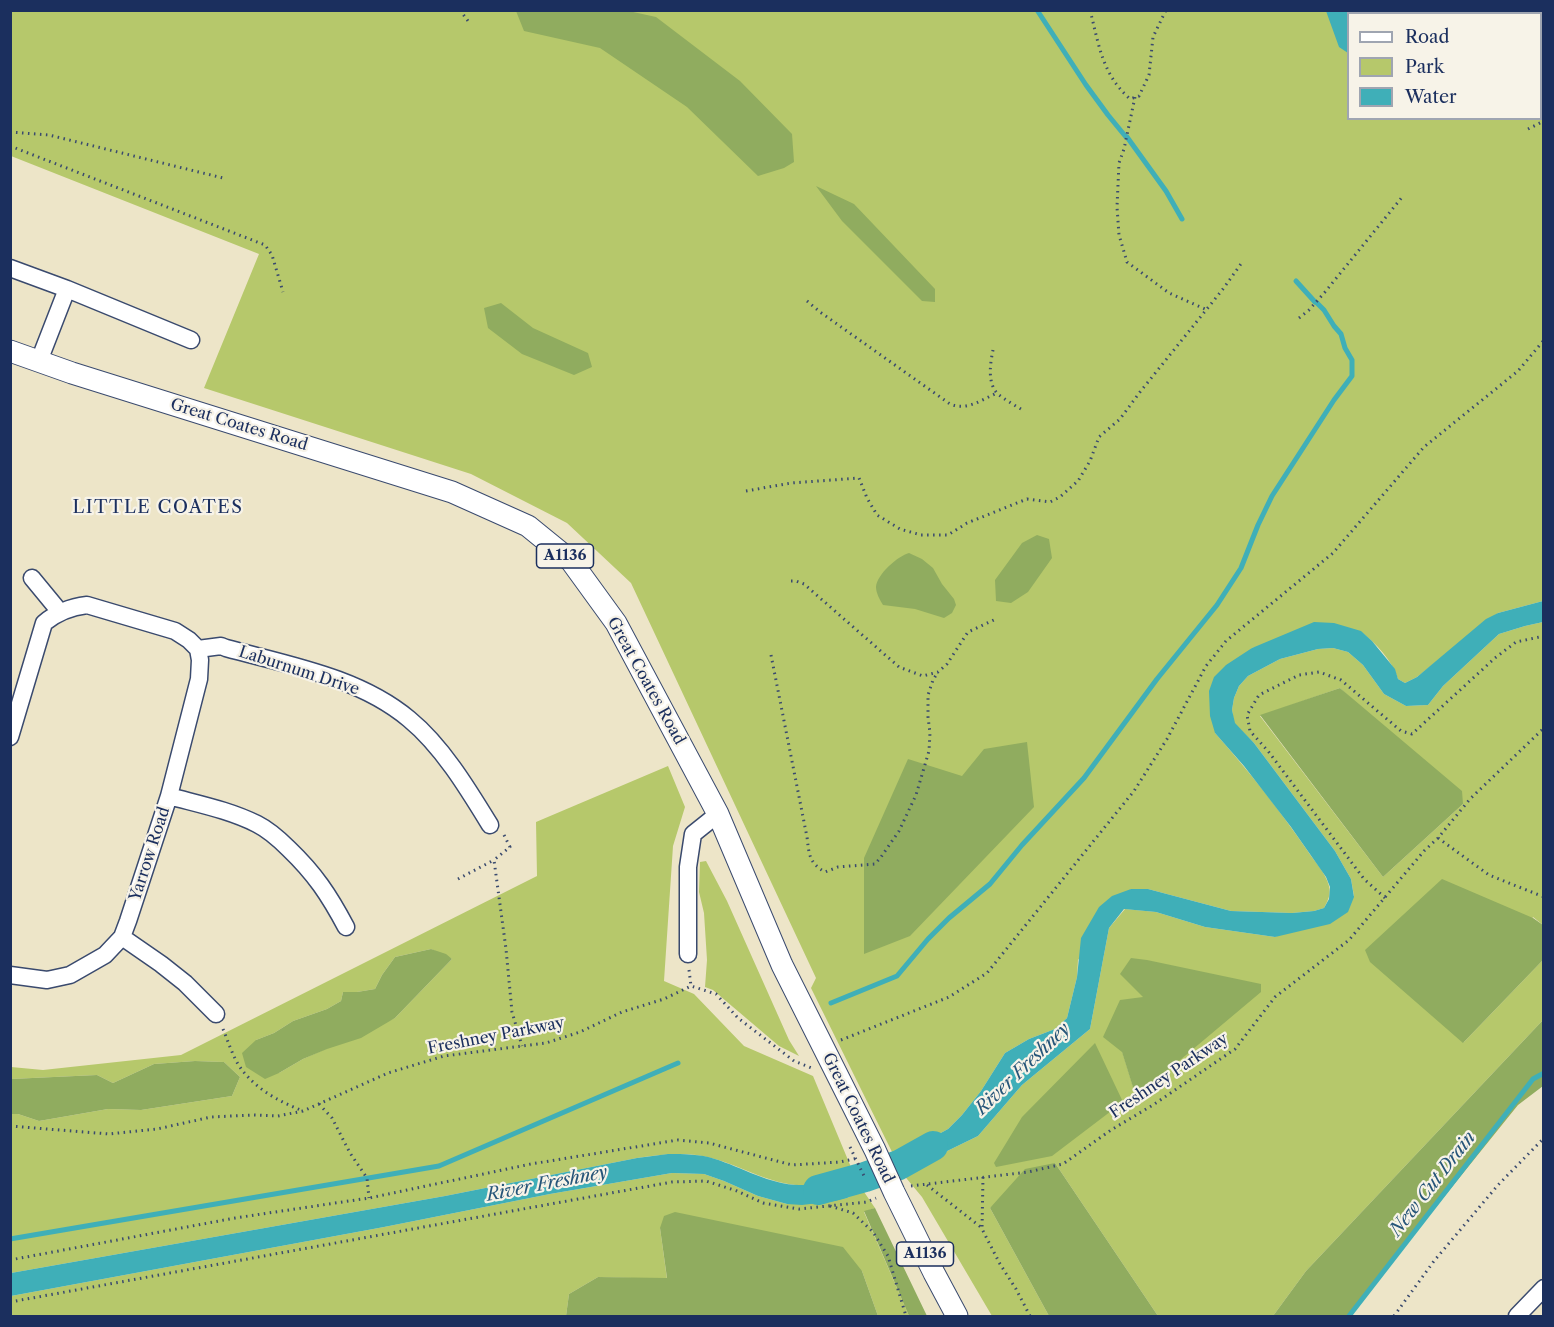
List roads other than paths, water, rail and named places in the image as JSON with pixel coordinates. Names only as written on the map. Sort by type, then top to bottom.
[{"type":"main road","name":"Great Coates Road","points":[[10,351],[72,373],[452,492],[528,526],[571,561],[616,623],[718,814],[782,965],[957,1317]]},
{"type":"street","points":[[10,268],[191,340]]},
{"type":"street","points":[[39,361],[67,289]]},
{"type":"street","points":[[32,578],[60,612]]},
{"type":"street","points":[[10,737],[44,623],[60,612],[74,606],[87,605],[175,631],[198,649]]},
{"type":"street","name":"Laburnum Drive","points":[[198,649],[221,646],[329,677],[374,695],[409,719],[428,737],[460,777],[490,825]]},
{"type":"street","name":"Yarrow Road","points":[[10,975],[47,980],[70,975],[105,955],[122,937],[169,796],[199,679],[198,649]]},
{"type":"street","points":[[169,796],[231,813],[258,824],[277,837],[308,867],[330,898],[346,927]]},
{"type":"street","points":[[688,954],[688,867],[693,834],[718,814]]},
{"type":"street","points":[[122,937],[161,964],[216,1014]]},
{"type":"street","points":[[1517,1317],[1544,1287]]},
{"type":"water","points":[[1326,10],[1541,11],[1347,12],[1347,52],[1339,47]]},
{"type":"water","points":[[1543,601],[1543,622],[1499,634],[1443,686],[1428,705],[1406,706],[1384,694],[1363,665],[1348,652],[1333,648],[1318,649],[1280,659],[1248,676],[1239,686],[1234,698],[1232,710],[1235,723],[1254,743],[1335,851],[1351,879],[1354,897],[1348,912],[1330,924],[1275,937],[1205,927],[1156,912],[1124,909],[1109,928],[1090,1029],[1022,1085],[978,1136],[902,1173],[895,1158],[948,1129],[981,1091],[1005,1053],[1029,1039],[1055,1029],[1067,1018],[1077,977],[1081,938],[1099,907],[1112,896],[1131,889],[1148,889],[1231,911],[1292,913],[1324,908],[1329,899],[1330,887],[1326,877],[1244,766],[1215,733],[1210,716],[1209,691],[1214,677],[1226,665],[1252,648],[1314,622],[1334,623],[1361,631],[1395,669],[1398,679],[1405,683],[1417,677],[1486,619],[1498,613]]},
{"type":"water","points":[[668,1154],[709,1157],[767,1179],[788,1184],[813,1184],[853,1172],[862,1189],[847,1198],[835,1201],[802,1205],[787,1204],[758,1196],[704,1174],[672,1173],[11,1296],[11,1273]]},
{"type":"waterway","points":[[1037,10],[1086,85],[1126,137]]},
{"type":"waterway","points":[[1127,137],[1166,191],[1182,219]]},
{"type":"waterway","points":[[1296,281],[1315,302]]},
{"type":"waterway","points":[[831,1003],[897,976],[949,918],[990,884],[1022,845],[1084,778],[1157,679],[1217,605],[1241,568],[1272,496],[1352,376],[1352,360],[1341,334],[1317,303]]},
{"type":"waterway","points":[[10,1239],[439,1166],[678,1063]]},
{"type":"waterway","name":"New Cut Drain","points":[[1349,1316],[1533,1079],[1544,1073]]},
{"type":"waterway","name":"River Freshney","points":[[818,1190],[899,1165],[933,1146]]},
{"type":"district","name":"LITTLE COATES","points":[[158,508]]}]
